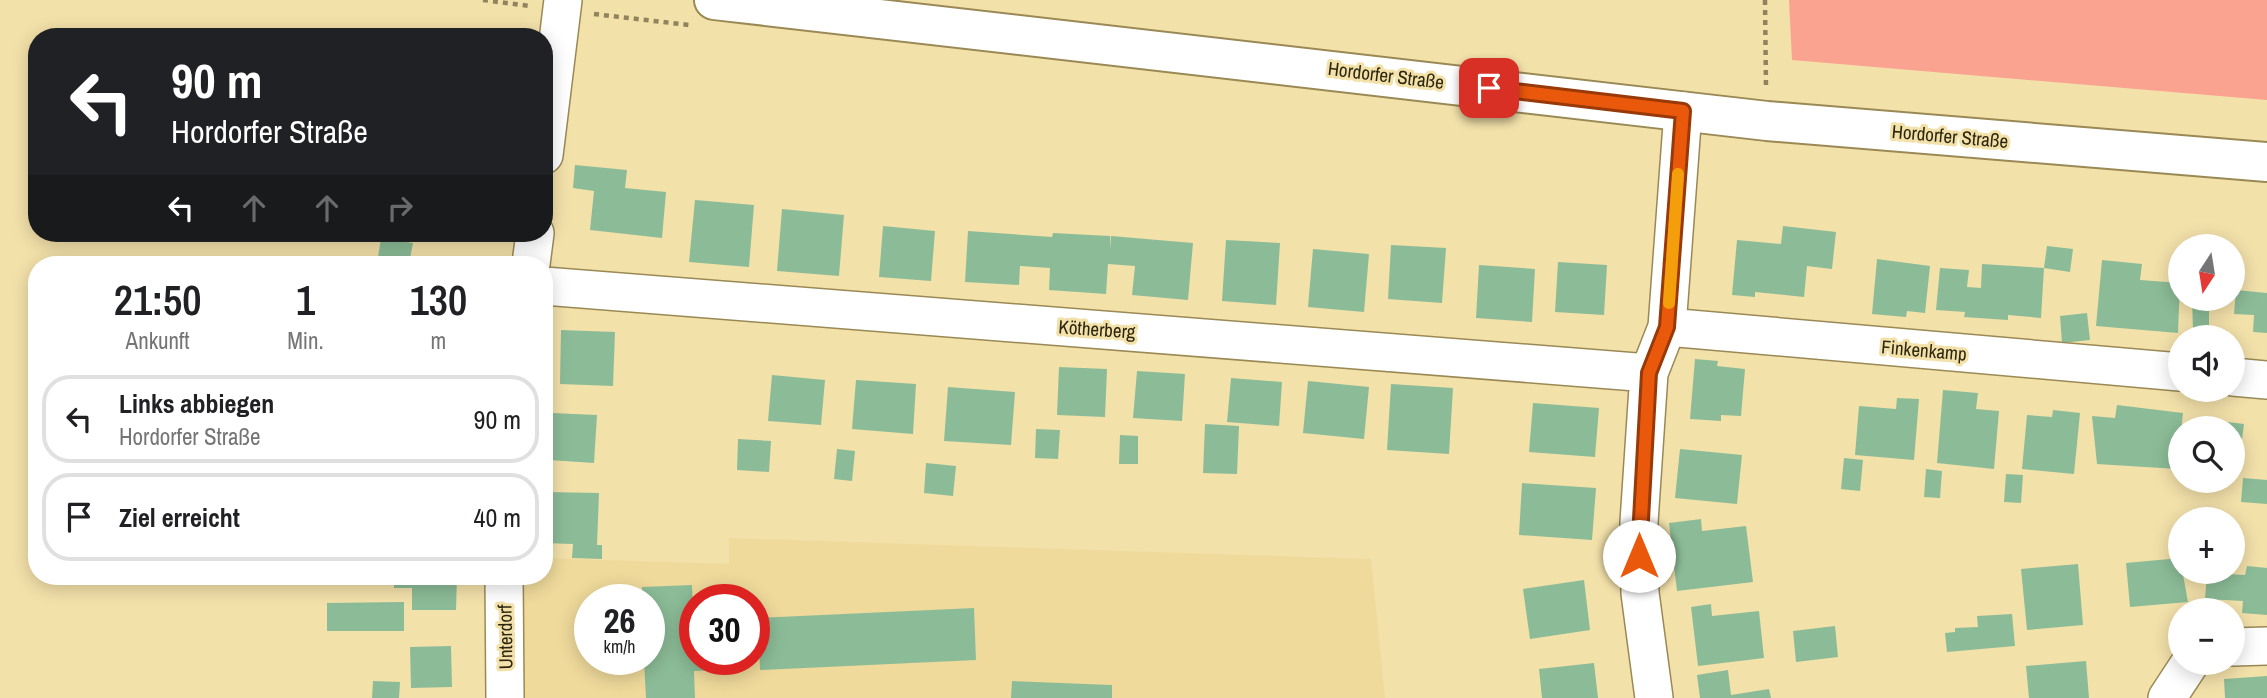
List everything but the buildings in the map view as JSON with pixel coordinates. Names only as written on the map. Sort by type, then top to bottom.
[{"type":"main road","name":"Hordorfer Straße","points":[[715,0],[1767,121],[2267,162]]},
{"type":"street","points":[[553,78],[562,0]]},
{"type":"street","points":[[1654,698],[1642,606],[1639,556],[1649,373],[1667,327],[1683,111]]},
{"type":"street","name":"Kötherberg","points":[[553,287],[1649,373]]},
{"type":"street","name":"Finkenkamp","points":[[1667,327],[2168,371]]},
{"type":"street","points":[[2245,378],[2267,380]]},
{"type":"street","name":"Unterdorf","points":[[504,585],[505,698]]},
{"type":"street","points":[[2245,647],[2267,646]]},
{"type":"street","points":[[2167,698],[2182,675]]},
{"type":"path","points":[[1765,0],[1767,121]]},
{"type":"shaded area","points":[[1789,0],[2267,0],[2267,100],[1792,60]]},
{"type":"shaded area","points":[[729,538],[1371,559],[1385,698],[523,698],[521,585],[553,585],[553,558],[729,564]]},
{"type":"slow traffic","points":[[1669,303],[1678,174]]},
{"type":"route","points":[[1489,88],[1683,111],[1667,327],[1649,373],[1639,556]]}]
